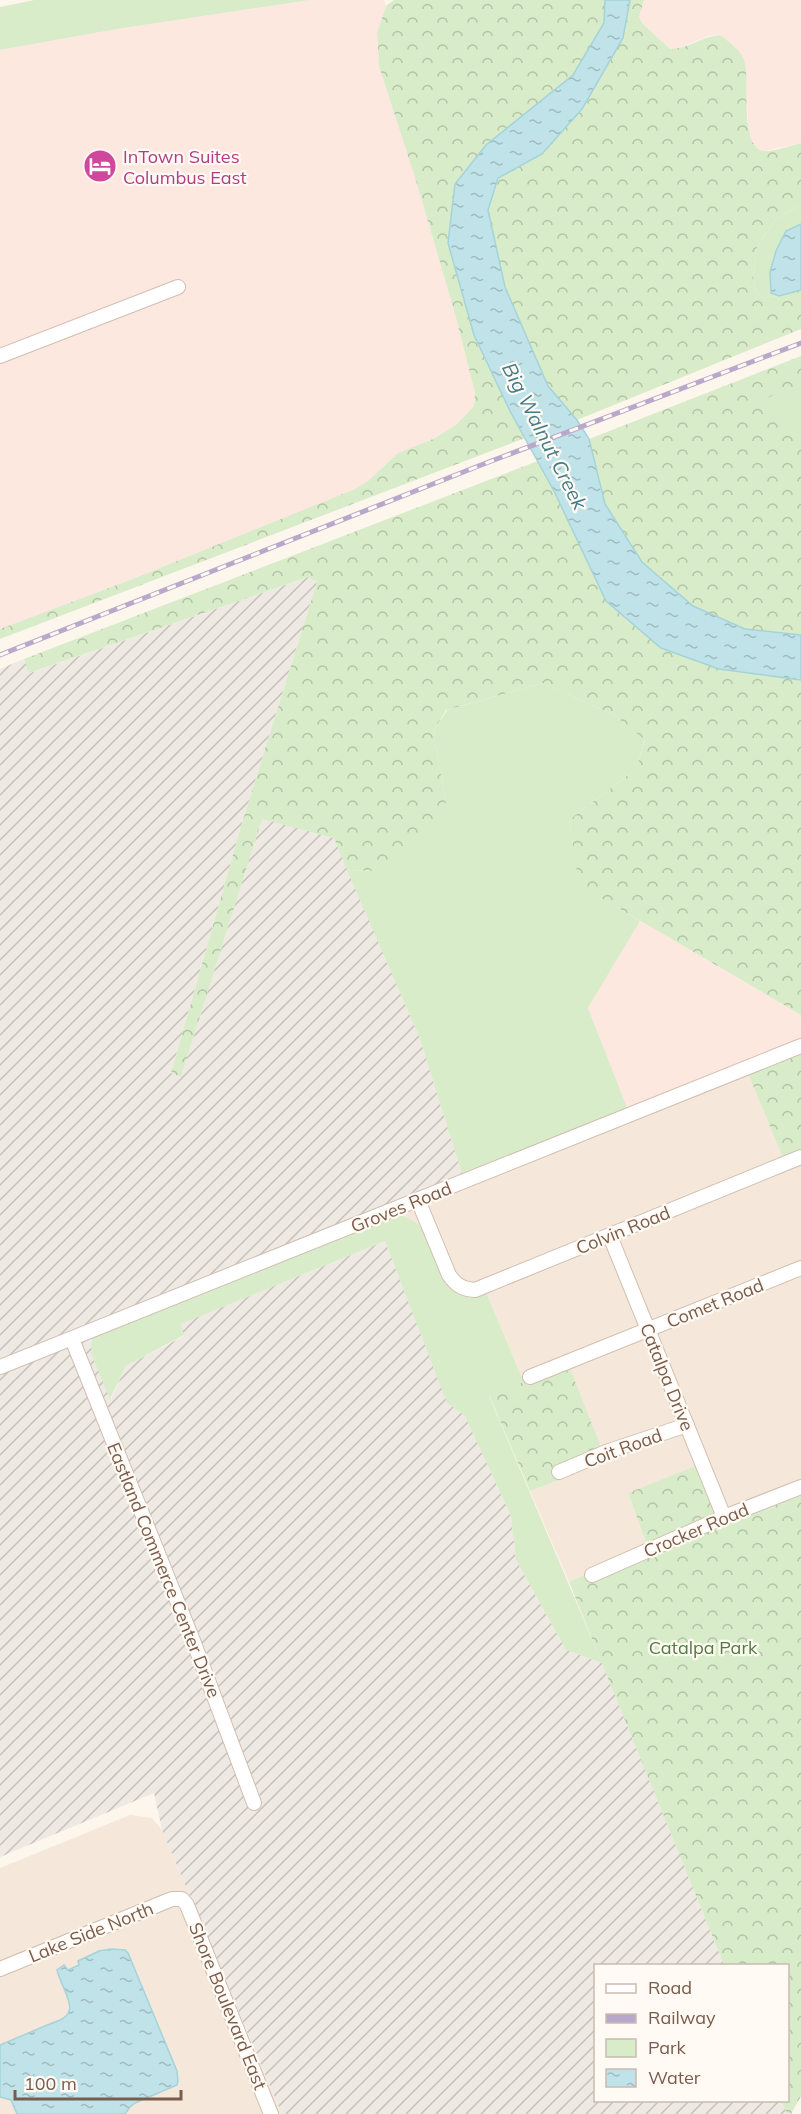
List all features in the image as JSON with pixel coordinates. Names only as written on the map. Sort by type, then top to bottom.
[{"type":"street","points":[[0,356],[178,287]]},
{"type":"street","name":"Groves Road","points":[[0,1367],[801,1046]]},
{"type":"street","name":"Colvin Road","points":[[418,1200],[448,1275],[464,1289],[475,1290],[801,1157]]},
{"type":"street","name":"Catalpa Drive","points":[[610,1236],[724,1517]]},
{"type":"street","name":"Comet Road","points":[[530,1377],[801,1268]]},
{"type":"street","name":"Eastland Commerce Center Drive","points":[[72,1339],[194,1643],[254,1803]]},
{"type":"street","name":"Coit Road","points":[[559,1472],[606,1452],[687,1425]]},
{"type":"street","name":"Crocker Road","points":[[592,1575],[801,1486]]},
{"type":"street","name":"Lake Side North","points":[[0,1969],[172,1899],[182,1899]]},
{"type":"street","name":"Shore Boulevard East","points":[[182,1899],[187,1905],[271,2114]]},
{"type":"shaded area","points":[[310,0],[384,0],[386,6],[377,33],[379,66],[455,314],[475,393],[474,406],[456,425],[433,439],[398,453],[368,481],[355,489],[130,580],[0,629],[0,50],[117,29]]},
{"type":"shaded area","points":[[644,0],[801,0],[801,143],[765,151],[756,147],[749,135],[744,59],[735,47],[720,35],[709,36],[677,49],[670,49],[642,23],[639,16]]},
{"type":"shaded area","points":[[308,577],[317,582],[242,823],[171,1073],[181,1077],[262,818],[334,838],[420,1039],[463,1177],[402,1215],[389,1217],[91,1354],[111,1399],[126,1366],[184,1336],[180,1324],[385,1241],[447,1402],[465,1416],[511,1516],[516,1560],[566,1650],[602,1663],[724,1964],[594,1964],[594,2102],[781,2102],[787,2114],[282,2114],[162,1830],[154,1793],[0,1857],[0,669],[24,659],[30,673]]},
{"type":"shaded area","points":[[640,921],[801,1015],[801,1039],[744,1065],[628,1110],[588,1008]]},
{"type":"shaded area","points":[[744,1065],[784,1159],[801,1152],[801,1482],[720,1516],[628,1493],[647,1545],[569,1582],[530,1491],[562,1479],[557,1470],[569,1366],[524,1383],[486,1292],[469,1296],[454,1291],[445,1281],[427,1239],[416,1222],[402,1215],[463,1177]]},
{"type":"shaded area","points":[[130,1815],[152,1818],[162,1830],[282,2114],[0,2114],[0,1868]]},
{"type":"green space","points":[[34,0],[310,0],[117,29],[0,50],[0,7]]},
{"type":"green space","points":[[394,0],[605,0],[604,23],[573,75],[486,145],[455,184],[511,413],[525,438],[0,639],[0,629],[130,580],[355,489],[368,481],[398,453],[433,439],[456,425],[474,406],[475,393],[455,314],[379,66],[377,33],[386,6]]},
{"type":"green space","points":[[630,0],[644,0],[639,16],[642,23],[670,49],[720,35],[733,45],[743,57],[748,125],[756,147],[768,151],[801,143],[801,205],[776,219],[757,246],[753,278],[756,292],[763,298],[801,290],[801,329],[577,420],[548,386],[505,287],[488,210],[498,177],[542,154],[623,38]]},
{"type":"green space","points":[[801,205],[801,224],[786,231],[771,293],[779,296],[763,298],[756,292],[753,278],[757,246],[776,219]]},
{"type":"green space","points":[[801,356],[801,385],[764,399],[763,410],[801,438],[801,635],[745,629],[693,606],[642,562],[605,504],[589,439]]},
{"type":"green space","points":[[801,385],[801,438],[763,411],[763,399]]},
{"type":"green space","points":[[538,461],[606,600],[661,648],[719,669],[801,680],[801,1015],[579,885],[569,820],[636,769],[645,740],[614,715],[543,683],[446,710],[433,732],[446,802],[433,833],[402,860],[378,871],[347,870],[334,838],[262,819],[181,1077],[171,1073],[242,823],[317,582],[308,577],[29,673],[24,659]]},
{"type":"green space","points":[[543,683],[614,715],[645,739],[636,769],[569,820],[580,885],[640,921],[588,1008],[628,1110],[463,1177],[420,1039],[347,870],[378,871],[446,802],[433,732],[447,710]]},
{"type":"green space","points":[[801,1053],[801,1152],[784,1160],[748,1074]]},
{"type":"green space","points":[[402,1215],[418,1224],[437,1266],[449,1285],[457,1292],[468,1295],[486,1292],[524,1383],[489,1396],[602,1663],[566,1650],[516,1560],[511,1516],[465,1416],[447,1403],[385,1241],[181,1324],[184,1335],[126,1366],[110,1399],[91,1354],[92,1339],[102,1331],[390,1217]]},
{"type":"green space","points":[[569,1366],[603,1452],[558,1471],[562,1479],[530,1491],[489,1395]]},
{"type":"green space","name":"Catalpa Park","points":[[698,1465],[720,1516],[801,1482],[801,2096],[791,2114],[787,2114],[781,2102],[789,2102],[789,1964],[724,1964],[569,1582],[647,1545],[628,1493]]},
{"type":"water","name":"Big Walnut Creek","points":[[605,0],[630,0],[623,38],[582,109],[542,154],[498,178],[488,210],[505,287],[548,386],[577,420],[589,439],[605,504],[642,562],[693,606],[745,629],[801,635],[801,680],[719,669],[661,648],[606,601],[554,491],[511,413],[474,335],[448,243],[455,184],[486,145],[573,75],[604,23]]},
{"type":"water","points":[[801,224],[801,290],[779,296],[771,293],[770,272],[776,251],[786,231]]},
{"type":"water","points":[[125,1950],[128,1953],[177,2071],[177,2085],[135,2103],[125,2114],[17,2114],[11,2100],[0,2097],[0,2045],[62,2019],[68,2014],[69,2002],[57,1970],[64,1965],[68,1970],[79,1965],[78,1961],[99,1951]]},
{"type":"railway","points":[[0,655],[481,465],[801,343]]},
{"type":"place","name":"InTown Suites Columbus East","points":[[100,166]]}]
